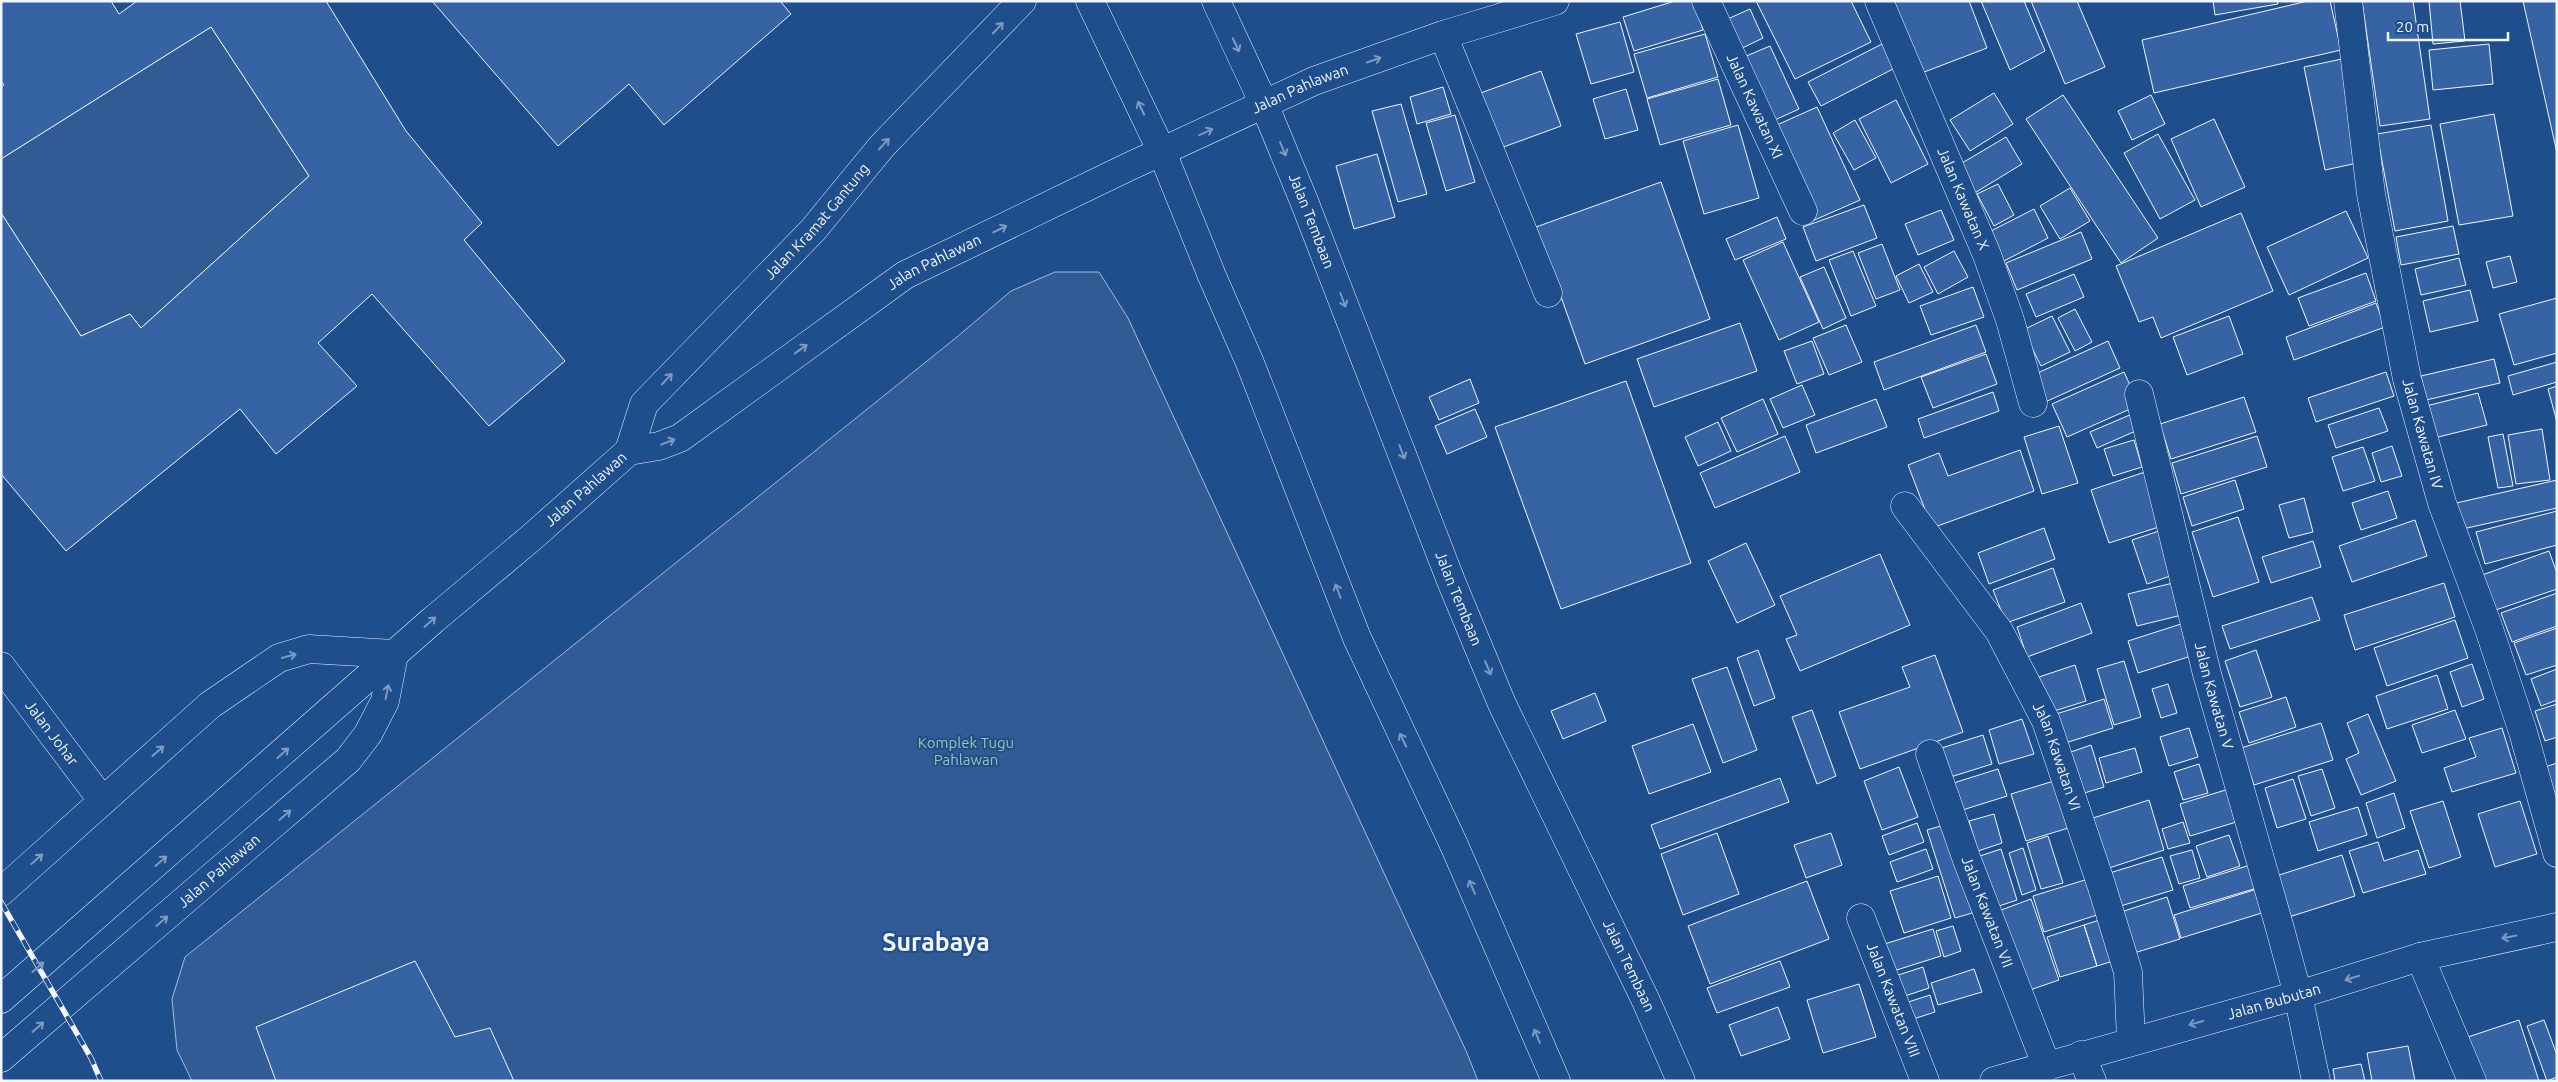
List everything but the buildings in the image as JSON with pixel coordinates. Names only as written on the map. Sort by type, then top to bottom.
[{"type":"main road","name":"Jalan Kramat Gantung","points":[[629,451],[644,404],[813,230],[882,146],[1022,1]]},
{"type":"main road","points":[[1090,1],[1162,152],[1212,276],[1250,362],[1357,638],[1454,845],[1556,1081]]},
{"type":"main road","name":"Jalan Tembaan","points":[[1216,1],[1264,104],[1304,201],[1451,581],[1502,704],[1646,1001],[1681,1081]]},
{"type":"main road","name":"Jalan Pahlawan","points":[[1,999],[394,654],[629,451],[659,446],[680,438],[905,275],[1314,81],[1443,36],[1555,1]]},
{"type":"main road","name":"Jalan Kawatan XI","points":[[1706,1],[1803,211]]},
{"type":"main road","name":"Jalan Kawatan X","points":[[1879,1],[1987,255],[2010,320],[2033,403]]},
{"type":"main road","name":"Jalan Kawatan IV","points":[[2348,1],[2371,194],[2407,379],[2442,502],[2489,629],[2557,853]]},
{"type":"main road","points":[[1443,36],[1548,293]]},
{"type":"main road","name":"Jalan Kawatan V","points":[[2139,394],[2207,674],[2298,995],[2316,1081]]},
{"type":"main road","name":"Jalan Kawatan VI","points":[[1905,506],[1998,631],[2046,721],[2101,884],[2128,972],[2131,1041]]},
{"type":"main road","points":[[1,892],[210,705],[279,658],[309,649],[394,654]]},
{"type":"main road","name":"Jalan Pahlawan","points":[[1,1058],[348,760],[368,734],[385,702],[394,654]]},
{"type":"main road","name":"Jalan Johar","points":[[1,666],[102,800]]},
{"type":"main road","name":"Jalan Kawatan VII","points":[[1930,754],[1967,860],[2047,1067]]},
{"type":"main road","name":"Jalan Kawatan VIII","points":[[1861,918],[1925,1081]]},
{"type":"main road","name":"Jalan Bubutan","points":[[1994,1081],[2298,995],[2420,957],[2557,927]]},
{"type":"main road","points":[[2420,957],[2472,1081]]},
{"type":"main road","points":[[2081,1055],[2092,1081]]},
{"type":"green space","points":[[211,27],[309,176],[141,328],[130,314],[81,336],[1,213],[1,159]]},
{"type":"green space","name":"Komplek Tugu Pahlawan","points":[[1055,272],[1099,272],[1128,318],[1467,1053],[1478,1081],[192,1081],[177,1050],[172,999],[185,957],[957,337],[1011,291]]},
{"type":"railway","points":[[1,902],[91,1058],[101,1081]]},
{"type":"district","name":"Surabaya","points":[[936,942]]}]
